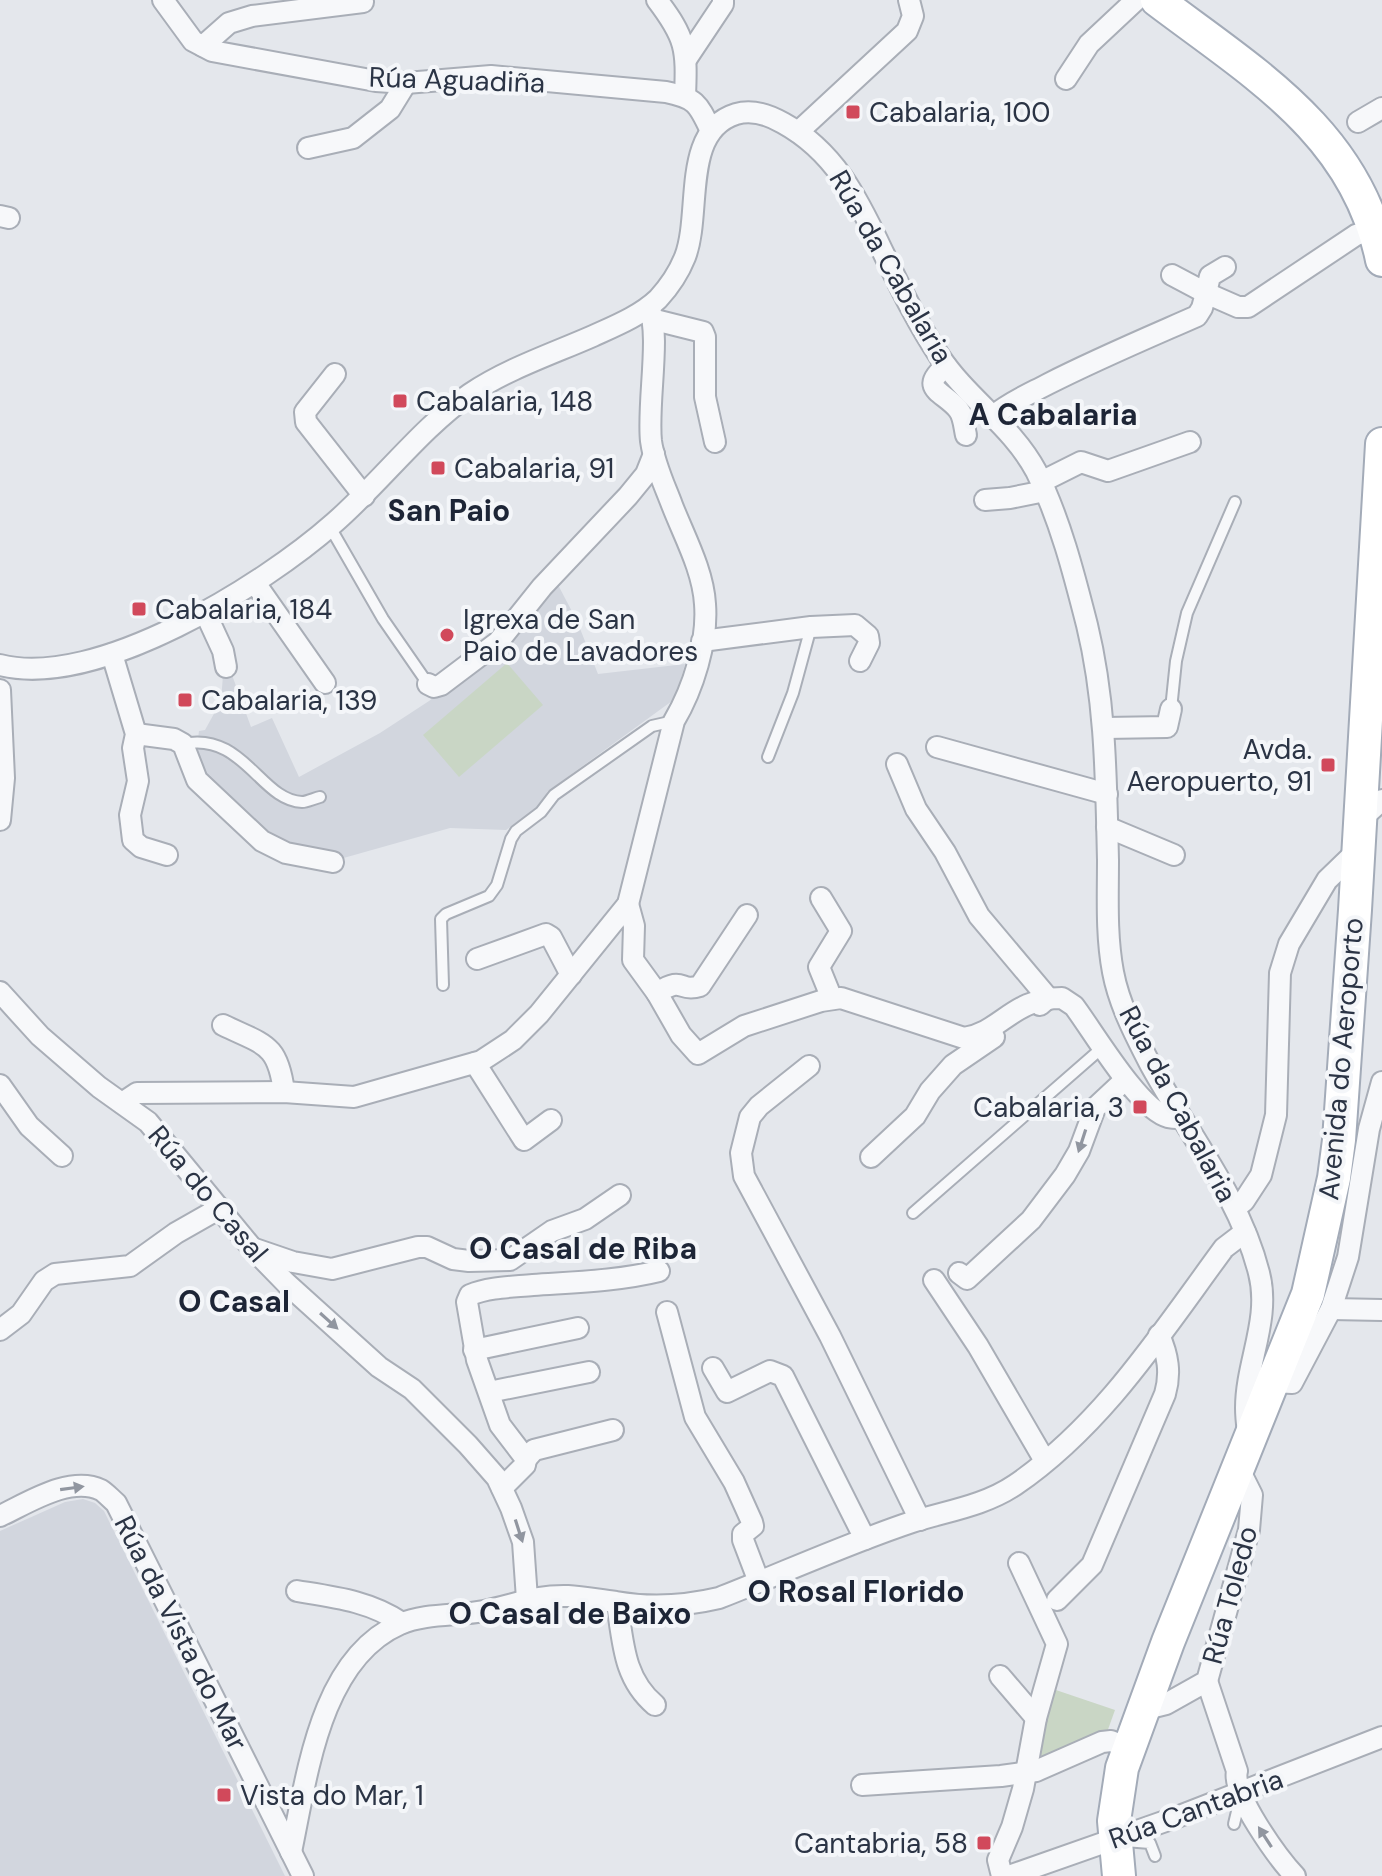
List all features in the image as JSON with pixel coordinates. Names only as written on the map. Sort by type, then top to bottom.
[{"type":"main road","points":[[1157,0],[1279,94],[1318,130],[1356,184],[1378,244]]},
{"type":"main road","name":"Avenida do Aeroporto","points":[[1119,1876],[1114,1806],[1129,1748],[1243,1451],[1308,1294],[1334,1178],[1339,1140],[1382,444]]},
{"type":"street","points":[[163,0],[193,41],[203,46],[221,28],[252,16],[363,2]]},
{"type":"street","points":[[122,1103],[137,1093],[284,1092],[354,1097],[475,1063],[513,1040],[539,1014],[628,904],[674,721],[686,701],[702,641],[705,603],[697,571],[654,454],[649,400],[652,314],[686,255],[700,157],[710,129],[698,105],[685,96],[686,48],[674,23],[657,0]]},
{"type":"street","points":[[687,58],[723,0]]},
{"type":"street","points":[[798,132],[907,31],[913,16],[909,0]]},
{"type":"street","points":[[1066,79],[1089,44],[1136,0]]},
{"type":"street","name":"Rúa Aguadiña","points":[[203,46],[212,51],[376,81],[406,83],[491,76],[685,96]]},
{"type":"street","points":[[308,148],[353,138],[390,109],[406,83]]},
{"type":"street","points":[[1358,122],[1382,108]]},
{"type":"street","name":"Rúa da Cabalaria","points":[[710,129],[730,115],[747,111],[772,117],[798,132],[826,155],[849,183],[906,297],[946,366],[1028,457],[1043,487],[1088,627],[1105,728],[1109,932],[1113,975],[1137,1040],[1235,1208],[1261,1279],[1264,1303],[1246,1407],[1243,1451]]},
{"type":"street","points":[[1172,275],[1238,307],[1248,307],[1356,235],[1378,244]]},
{"type":"street","points":[[993,416],[1004,407],[1077,369],[1197,316],[1210,276],[1225,267]]},
{"type":"street","points":[[0,665],[29,670],[54,668],[112,654],[205,612],[255,583],[330,527],[468,395],[498,377],[620,324],[652,314],[703,332],[705,397],[715,442]]},
{"type":"street","points":[[946,366],[933,376],[932,381],[935,388],[959,410],[966,435]]},
{"type":"street","points":[[335,374],[305,412],[306,422],[364,496]]},
{"type":"street","points":[[985,500],[1043,487],[1081,462],[1108,471],[1190,442]]},
{"type":"street","points":[[428,684],[434,687],[441,685],[498,642],[542,587],[628,496],[646,474],[654,454]]},
{"type":"street","points":[[255,583],[325,683]]},
{"type":"street","points":[[205,612],[223,651],[226,667]]},
{"type":"street","points":[[702,641],[811,627],[861,627],[869,643],[860,661]]},
{"type":"street","points":[[112,654],[136,734],[133,748],[138,781],[130,815],[133,840],[141,847],[167,855]]},
{"type":"street","points":[[0,690],[4,778],[0,820]]},
{"type":"street","points":[[1105,728],[1167,727],[1171,709]]},
{"type":"street","points":[[136,734],[174,739],[183,744],[197,780],[262,841],[295,855],[333,862]]},
{"type":"street","points":[[937,747],[1107,794]]},
{"type":"street","points":[[897,764],[916,809],[945,852],[979,916],[1048,998]]},
{"type":"street","points":[[1235,1208],[1244,1201],[1261,1175],[1276,1115],[1280,973],[1289,944],[1327,880],[1382,800]]},
{"type":"street","points":[[1107,827],[1174,855]]},
{"type":"street","points":[[821,898],[841,931],[819,967],[832,999]]},
{"type":"street","points":[[628,904],[634,926],[633,960],[657,993],[681,1035],[698,1054],[744,1026],[832,999],[864,1004],[964,1038],[976,1036],[1030,1002],[1062,998],[1074,1006],[1125,1080],[1160,1113],[1181,1118]]},
{"type":"street","points":[[657,993],[671,983],[689,988],[700,986],[747,915]]},
{"type":"street","points":[[477,959],[546,934],[551,937],[571,975]]},
{"type":"street","name":"Rúa do Casal","points":[[0,992],[40,1036],[99,1087],[148,1122],[252,1248],[379,1367],[412,1389],[497,1478],[523,1542],[527,1599]]},
{"type":"street","points":[[871,1157],[915,1116],[930,1091],[953,1065],[1048,998]]},
{"type":"street","points":[[223,1025],[269,1047],[281,1070],[284,1092]]},
{"type":"street","points":[[475,1063],[524,1140],[551,1120]]},
{"type":"street","points":[[809,1066],[759,1106],[750,1117],[741,1163],[744,1176],[837,1349],[920,1520]]},
{"type":"street","points":[[959,1273],[967,1279],[1031,1220],[1079,1151],[1095,1108],[1125,1080]]},
{"type":"street","points":[[1273,1382],[1292,1383],[1331,1309],[1348,1257],[1369,1129],[1382,1082]]},
{"type":"street","points":[[0,1085],[29,1126],[62,1156]]},
{"type":"street","points":[[252,1248],[293,1262],[332,1269],[418,1247],[427,1247],[453,1259],[501,1261],[517,1256],[552,1231],[585,1219],[620,1195]]},
{"type":"street","points":[[0,1330],[21,1314],[44,1281],[55,1274],[130,1266],[176,1233],[220,1208]]},
{"type":"street","points":[[291,1852],[319,1732],[334,1691],[364,1650],[402,1623],[486,1610],[544,1595],[590,1597],[617,1603],[694,1604],[719,1598],[865,1539],[990,1500],[1015,1485],[1065,1445],[1111,1398],[1224,1248],[1245,1232]]},
{"type":"street","points":[[526,1459],[500,1425],[474,1350],[467,1302],[470,1295],[509,1287],[614,1280],[659,1271]]},
{"type":"street","points":[[934,1280],[978,1346],[1045,1461]]},
{"type":"street","points":[[1331,1309],[1382,1310]]},
{"type":"street","points":[[667,1312],[695,1417],[734,1482],[752,1522],[753,1526],[743,1534],[743,1540],[759,1582]]},
{"type":"street","points":[[474,1350],[578,1328]]},
{"type":"street","points":[[1057,1600],[1092,1565],[1165,1394],[1170,1377],[1165,1348],[1159,1335]]},
{"type":"street","points":[[713,1368],[727,1392],[770,1371],[783,1376],[865,1539]]},
{"type":"street","points":[[489,1392],[589,1372]]},
{"type":"street","points":[[502,1488],[525,1465],[534,1450],[613,1430]]},
{"type":"street","name":"Rúa Toledo","points":[[1243,1451],[1252,1495],[1249,1530],[1207,1681],[1237,1771],[1235,1778],[1260,1830],[1295,1876]]},
{"type":"street","name":"Rúa da Vista do Mar","points":[[0,1516],[62,1488],[84,1486],[102,1491],[116,1503],[303,1876]]},
{"type":"street","points":[[1002,1876],[998,1860],[1012,1827],[1027,1772],[1036,1718],[1057,1644],[1019,1563]]},
{"type":"street","points":[[297,1591],[369,1605],[402,1623]]},
{"type":"street","points":[[617,1603],[626,1665],[643,1695],[655,1705]]},
{"type":"street","points":[[1000,1676],[1036,1718]]},
{"type":"street","name":"Rúa Toledo","points":[[1142,1710],[1166,1704],[1207,1681]]},
{"type":"street","name":"Rúa Cantabria","points":[[1009,1876],[1242,1793],[1382,1737]]},
{"type":"street","points":[[862,1785],[1001,1776],[1036,1771],[1102,1742],[1111,1741],[1129,1748]]},
{"type":"lane","points":[[1171,709],[1176,661],[1187,613],[1235,502]]},
{"type":"lane","points":[[330,527],[383,619],[428,684]]},
{"type":"lane","points":[[768,757],[793,693],[811,627]]},
{"type":"lane","points":[[443,985],[441,919],[489,896],[497,885],[516,831],[541,812],[554,795],[652,726],[674,721]]},
{"type":"lane","points":[[183,744],[198,741],[209,743],[244,760],[286,798],[304,802],[320,797]]},
{"type":"lane","points":[[913,1213],[1103,1047]]},
{"type":"lane","points":[[1234,1824],[1242,1793]]},
{"type":"lane","points":[[1115,1840],[1150,1843],[1155,1856]]},
{"type":"shaded area","points":[[556,581],[577,621],[598,674],[685,664],[672,701],[547,792],[543,804],[506,830],[450,828],[340,859],[309,853],[268,834],[202,776],[195,763],[199,731],[205,730],[221,701],[223,675],[232,675],[251,727],[272,718],[299,777],[380,733],[501,647]]},
{"type":"shaded area","points":[[83,1499],[95,1503],[104,1511],[285,1876],[0,1876],[0,1531],[65,1502]]},
{"type":"green space","points":[[507,663],[543,705],[459,777],[423,735]]},
{"type":"green space","points":[[1050,1688],[1115,1710],[1106,1735],[1037,1762]]},
{"type":"place","name":"Cabalaria, 100","points":[[853,112]]},
{"type":"place","name":"Cabalaria, 148","points":[[400,401]]},
{"type":"place","name":"Cabalaria, 91","points":[[438,468]]},
{"type":"place","name":"Cabalaria, 184","points":[[139,609]]},
{"type":"place","name":"Igrexa de San Paio de Lavadores","points":[[447,635]]},
{"type":"place","name":"Cabalaria, 139","points":[[185,700]]},
{"type":"place","name":"Avda. Aeropuerto, 91","points":[[1328,765]]},
{"type":"place","name":"Cabalaria, 3","points":[[1140,1107]]},
{"type":"place","name":"Vista do Mar, 1","points":[[224,1795]]},
{"type":"place","name":"Cantabria, 58","points":[[984,1843]]},
{"type":"district","name":"A Cabalaria","points":[[1053,414]]},
{"type":"district","name":"San Paio","points":[[449,510]]},
{"type":"district","name":"O Casal de Riba","points":[[583,1248]]},
{"type":"district","name":"O Casal","points":[[234,1301]]},
{"type":"district","name":"O Rosal Florido","points":[[856,1591]]},
{"type":"district","name":"O Casal de Baixo","points":[[570,1613]]}]
